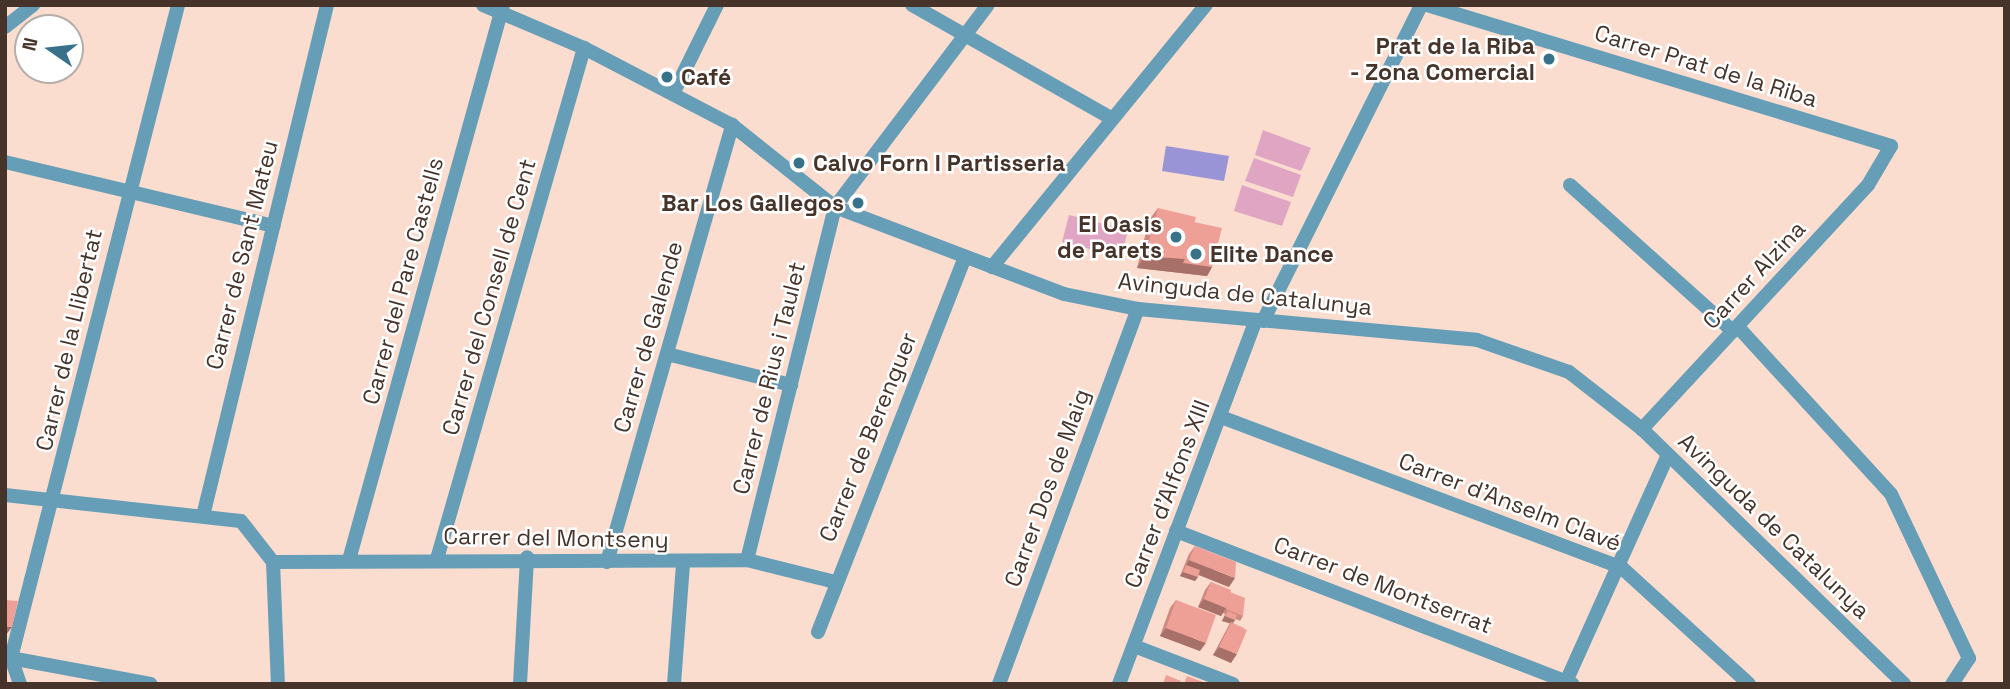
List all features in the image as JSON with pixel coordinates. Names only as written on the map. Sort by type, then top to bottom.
[{"type":"street","points":[[5,27],[33,5]]},
{"type":"street","name":"Carrer de la Llibertat","points":[[8,658],[54,500],[126,194],[178,5]]},
{"type":"street","name":"Carrer de Sant Mateu","points":[[202,516],[327,5]]},
{"type":"street","name":"Avinguda de Catalunya","points":[[483,5],[502,9],[584,48],[732,125],[835,207],[964,260],[992,267],[1063,294],[1139,309],[1477,340],[1569,372],[1642,429],[1904,684]]},
{"type":"street","points":[[673,94],[717,5]]},
{"type":"street","points":[[912,5],[1111,118]]},
{"type":"street","points":[[835,207],[988,5]]},
{"type":"street","points":[[992,267],[1206,5]]},
{"type":"street","name":"Carrer d'Alfons XIII","points":[[1119,684],[1259,321],[1421,5]]},
{"type":"street","name":"Carrer Prat de la Riba","points":[[1427,5],[1891,146]]},
{"type":"street","name":"Carrer del Pare Castells","points":[[349,560],[502,9]]},
{"type":"street","name":"Carrer del Consell de Cent","points":[[437,559],[584,48]]},
{"type":"street","name":"Carrer de Galende","points":[[607,562],[732,125]]},
{"type":"street","name":"Carrer Alzina","points":[[1642,429],[1868,185],[1891,146]]},
{"type":"street","points":[[5,162],[126,194],[273,226]]},
{"type":"street","points":[[1570,185],[1735,329],[1891,494],[1969,658],[1952,684]]},
{"type":"street","name":"Carrer de Rius i Taulet","points":[[747,560],[835,207]]},
{"type":"street","name":"Carrer de Berenguer","points":[[818,632],[835,582],[964,260]]},
{"type":"street","name":"Carrer Dos de Maig","points":[[999,684],[1139,309]]},
{"type":"street","points":[[667,354],[791,386]]},
{"type":"street","name":"Carrer d'Anselm Clavé","points":[[1221,418],[1621,567],[1749,684]]},
{"type":"street","points":[[1569,682],[1668,455]]},
{"type":"street","points":[[5,495],[241,521],[273,562],[278,684]]},
{"type":"street","name":"Carrer de Montserrat","points":[[1176,531],[1569,682]]},
{"type":"street","points":[[520,684],[527,557]]},
{"type":"street","name":"Carrer del Montseny","points":[[273,562],[527,557],[607,562],[747,560],[835,582]]},
{"type":"street","points":[[674,684],[682,563]]},
{"type":"street","points":[[1134,646],[1233,684]]},
{"type":"street","points":[[8,658],[20,684]]},
{"type":"street","points":[[8,658],[151,684]]},
{"type":"shaded area","points":[[1263,130],[1311,148],[1301,171],[1255,155]]},
{"type":"shaded area","points":[[1166,146],[1229,156],[1224,181],[1162,171]]},
{"type":"shaded area","points":[[1254,158],[1301,175],[1293,197],[1245,181]]},
{"type":"shaded area","points":[[1242,185],[1291,202],[1282,226],[1234,211]]},
{"type":"shaded area","points":[[1069,215],[1128,230],[1121,257],[1062,242]]},
{"type":"building","points":[[1158,208],[1196,217],[1185,259],[1145,256]]},
{"type":"building","name":"Elite Dance","points":[[1194,222],[1222,228],[1212,267],[1183,263]]},
{"type":"building","points":[[1195,546],[1236,562],[1235,578],[1189,560]]},
{"type":"building","points":[[1186,565],[1200,570],[1198,577],[1183,572]]},
{"type":"building","points":[[1211,582],[1231,590],[1226,608],[1204,599]]},
{"type":"building","points":[[1230,592],[1245,598],[1243,616],[1226,609]]},
{"type":"building","points":[[5,600],[18,601],[12,627],[5,626]]},
{"type":"building","points":[[1176,600],[1216,615],[1206,643],[1166,628]]},
{"type":"building","points":[[1228,611],[1237,615],[1235,620],[1225,616]]},
{"type":"building","points":[[1231,623],[1247,630],[1237,654],[1219,647]]},
{"type":"building","points":[[1166,675],[1181,681],[1180,684],[1163,684]]},
{"type":"building","points":[[1187,676],[1203,682],[1203,684],[1184,684]]},
{"type":"place","name":"Prat de la Riba - Zona Comercial","points":[[1549,59]]},
{"type":"place","name":"Café","points":[[667,77]]},
{"type":"place","name":"Calvo Forn I Partisseria","points":[[799,163]]},
{"type":"place","name":"Bar Los Gallegos","points":[[858,203]]},
{"type":"place","name":"El Oasis de Parets","points":[[1176,237]]},
{"type":"place","name":"Elite Dance","points":[[1196,254]]}]
